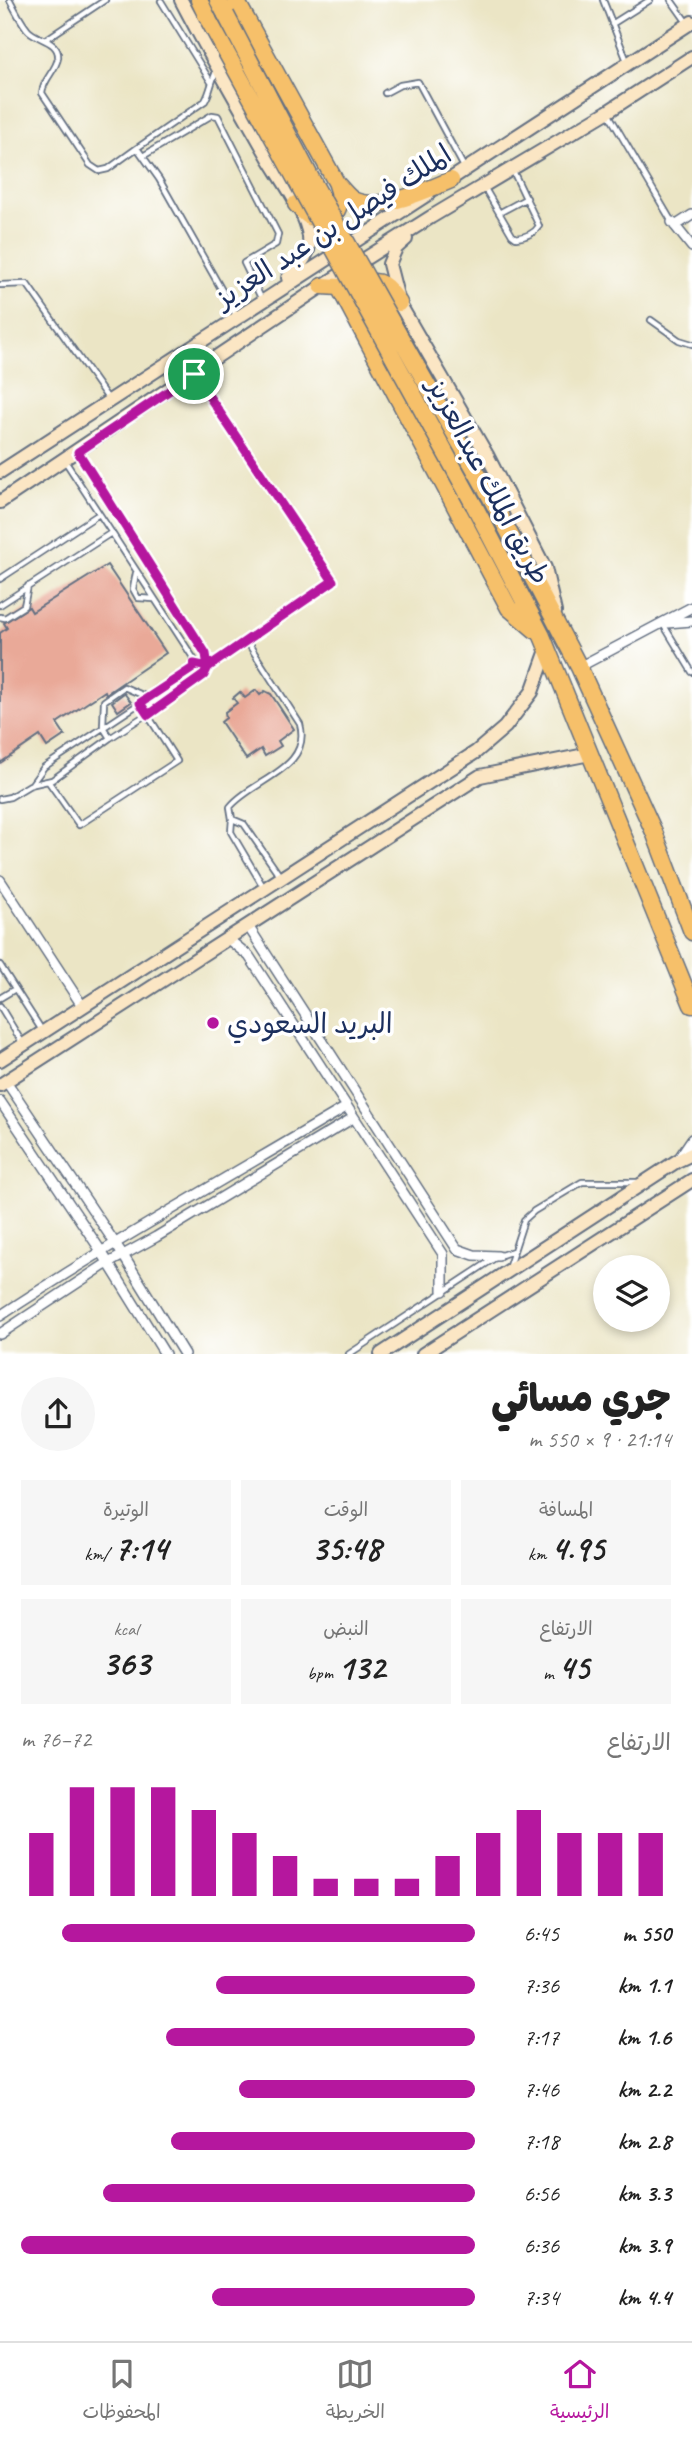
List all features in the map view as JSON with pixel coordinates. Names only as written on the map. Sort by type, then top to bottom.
[{"type":"highway","name":"طريق الملك عبدالعزيز","points":[[198,0],[474,505],[545,643],[692,1005]]},
{"type":"highway","points":[[236,0],[341,195],[337,212],[324,220],[311,219],[296,204]]},
{"type":"highway","name":"طريق الملك عبدالعزيز","points":[[222,7],[315,186],[491,498],[559,626],[654,832],[692,932]]},
{"type":"highway","points":[[337,184],[353,200],[371,203],[394,201],[451,180]]},
{"type":"highway","points":[[358,322],[355,299],[363,286],[371,282],[378,281],[388,288],[399,303]]},
{"type":"highway","points":[[322,286],[339,287],[509,608],[545,643]]},
{"type":"street","points":[[181,0],[296,204],[309,233],[310,250],[301,265],[268,297]]},
{"type":"street","name":"الملك فيصل بن عبد العزيز","points":[[0,472],[690,23]]},
{"type":"street","name":"الملك فيصل بن عبد العزيز","points":[[0,502],[322,286],[692,57]]},
{"type":"street","points":[[692,215],[673,224],[692,247]]},
{"type":"street","points":[[431,217],[396,248],[389,264],[399,303],[487,455],[545,568],[559,626]]},
{"type":"street","points":[[579,667],[692,607]]},
{"type":"street","points":[[662,623],[692,621]]},
{"type":"street","points":[[0,1060],[476,752],[505,727],[532,692],[545,643]]},
{"type":"street","points":[[184,1354],[123,1255],[3,1083],[480,776],[590,754]]},
{"type":"street","points":[[0,880],[83,1007]]},
{"type":"street","points":[[248,926],[457,1249],[474,1255],[498,1256]]},
{"type":"street","points":[[228,939],[249,956],[443,1254],[443,1291]]},
{"type":"street","points":[[0,1101],[109,1263],[165,1354]]},
{"type":"street","points":[[0,1316],[101,1251],[345,1107]]},
{"type":"street","points":[[0,1334],[109,1263],[353,1118]]},
{"type":"street","points":[[677,1161],[692,1139]]},
{"type":"street","points":[[381,1354],[677,1161],[692,1154]]},
{"type":"street","points":[[423,1354],[690,1183]]},
{"type":"street","points":[[459,1304],[471,1323]]},
{"type":"lane","points":[[10,0],[27,29],[54,47],[58,58],[42,93],[90,165],[99,171],[108,170],[205,101],[218,69]]},
{"type":"lane","points":[[46,40],[105,0]]},
{"type":"lane","points":[[603,0],[628,64]]},
{"type":"lane","points":[[612,24],[650,0]]},
{"type":"lane","points":[[671,0],[690,23]]},
{"type":"lane","points":[[162,1],[211,82]]},
{"type":"lane","points":[[385,93],[400,85],[418,82],[465,170]]},
{"type":"lane","points":[[607,112],[673,224]]},
{"type":"lane","points":[[143,156],[212,115],[218,116],[278,234],[276,244],[244,263],[268,297]]},
{"type":"lane","points":[[137,148],[159,178],[237,317]]},
{"type":"lane","points":[[484,187],[512,235],[516,238],[524,237],[536,230],[539,226],[513,170]]},
{"type":"lane","points":[[499,213],[527,198]]},
{"type":"lane","points":[[0,285],[27,284],[110,400]]},
{"type":"lane","points":[[651,320],[679,341],[692,344]]},
{"type":"lane","points":[[0,799],[48,780],[148,715],[192,685],[204,675],[208,667],[333,581],[194,374]]},
{"type":"lane","points":[[78,452],[206,654],[208,667]]},
{"type":"lane","points":[[30,785],[44,768],[193,668],[194,664],[190,652],[64,460]]},
{"type":"lane","points":[[0,579],[99,514]]},
{"type":"lane","points":[[0,604],[111,533]]},
{"type":"lane","points":[[136,572],[133,589],[138,598],[154,599]]},
{"type":"lane","points":[[0,617],[5,618],[24,606],[28,586]]},
{"type":"lane","points":[[662,623],[692,672]]},
{"type":"lane","points":[[246,640],[300,724],[304,738],[296,757],[232,804],[229,811],[232,818],[231,832],[265,889]]},
{"type":"lane","points":[[194,664],[208,667]]},
{"type":"lane","points":[[110,738],[103,727],[104,701],[124,687],[148,698]]},
{"type":"lane","points":[[48,780],[79,825],[177,761],[140,703]]},
{"type":"lane","points":[[232,818],[244,824],[281,878]]},
{"type":"lane","points":[[0,965],[44,1032]]},
{"type":"lane","points":[[0,998],[15,989]]},
{"type":"lane","points":[[0,1006],[24,1045]]},
{"type":"lane","points":[[508,1272],[524,1220],[534,1211],[582,1182],[645,1182]]},
{"type":"lane","points":[[349,1354],[498,1256],[513,1251]]},
{"type":"building","points":[[107,565],[166,653],[57,723],[65,735],[47,747],[40,736],[0,763],[0,633],[7,628],[4,623],[29,607],[32,612]]},
{"type":"building","points":[[256,690],[260,695],[265,691],[271,694],[294,729],[278,741],[281,746],[265,756],[261,749],[246,759],[221,722],[226,718],[225,712],[237,703],[233,698],[240,692],[245,698]]},
{"type":"building","points":[[124,693],[131,702],[118,711],[112,702]]},
{"type":"place","name":"البريد السعودي","points":[[213,1023]]},
{"type":"route","points":[[194,374],[78,452],[206,654],[208,667],[204,675],[148,715],[140,703],[193,668],[194,664],[208,667],[333,581],[194,374]]}]
